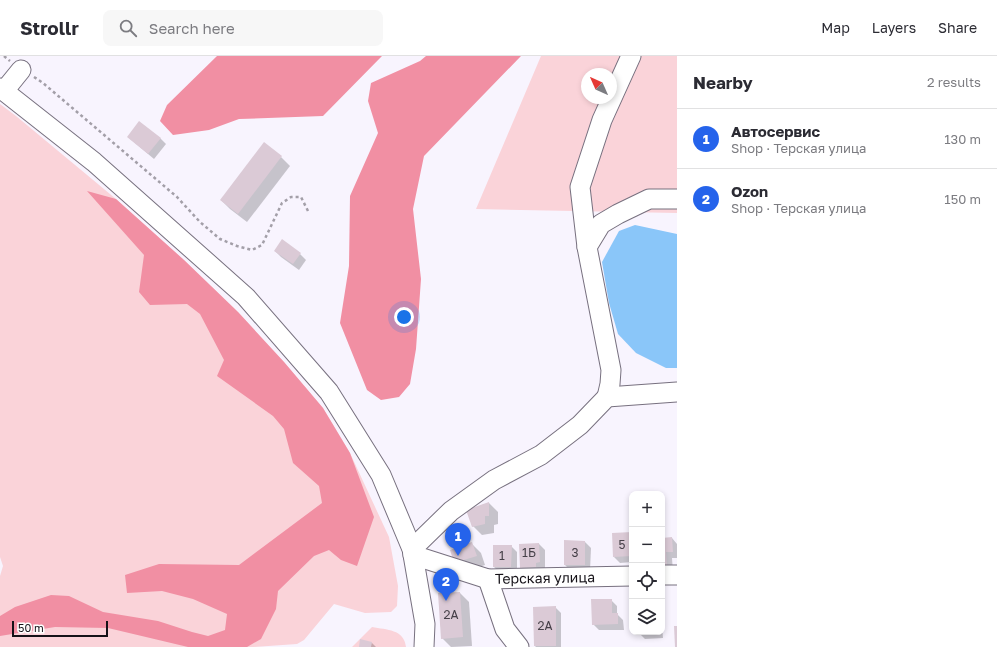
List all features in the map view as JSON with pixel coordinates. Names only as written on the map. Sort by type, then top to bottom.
[{"type":"street","points":[[413,552],[451,511],[494,480],[541,455],[580,425],[606,397],[611,370],[587,247],[580,187],[602,120],[631,56]]},
{"type":"street","points":[[21,70],[2,90],[94,162],[251,303],[329,392],[381,475],[413,552],[425,624],[424,647]]},
{"type":"street","points":[[587,247],[601,224],[618,214],[649,199],[677,199]]},
{"type":"street","points":[[606,397],[677,392]]},
{"type":"street","name":"Терская улица","points":[[413,552],[488,579],[629,576]]},
{"type":"street","points":[[665,576],[677,575]]},
{"type":"street","points":[[488,579],[505,629],[518,647]]},
{"type":"path","points":[[4,56],[21,70],[43,83],[177,198],[200,222],[220,238],[237,246],[252,250],[262,245],[282,203],[292,197],[301,197],[308,211]]},
{"type":"shaded area","points":[[217,56],[382,56],[323,116],[239,119],[209,130],[173,135],[160,121],[167,105]]},
{"type":"shaded area","points":[[426,56],[521,56],[424,156],[413,209],[421,279],[416,349],[410,384],[399,397],[381,400],[367,390],[340,323],[349,266],[350,196],[378,133],[368,101],[371,83],[420,61]]},
{"type":"shaded area","points":[[541,56],[677,56],[677,213],[476,209]]},
{"type":"shaded area","points":[[0,104],[116,199],[184,260],[238,312],[284,362],[323,408],[350,453],[389,537],[398,586],[397,606],[391,612],[365,613],[334,604],[304,640],[297,644],[254,647],[0,647],[0,576],[3,566],[0,557]]},
{"type":"shaded area","points":[[87,191],[116,199],[184,260],[238,312],[284,362],[323,408],[350,453],[374,517],[357,566],[341,560],[329,550],[314,556],[278,591],[276,609],[261,639],[247,647],[188,647],[108,628],[55,627],[0,636],[0,616],[15,607],[51,595],[69,596],[103,612],[158,621],[208,636],[225,630],[227,614],[193,599],[162,591],[127,593],[125,575],[159,564],[239,565],[322,503],[319,486],[293,463],[284,429],[273,416],[217,376],[224,360],[200,314],[187,304],[150,305],[139,292],[144,255]]},
{"type":"shaded area","points":[[372,627],[394,631],[405,641],[406,647],[352,647]]},
{"type":"water","points":[[635,225],[677,234],[677,368],[666,368],[636,353],[618,334],[609,303],[602,262],[619,231]]},
{"type":"building","points":[[139,121],[161,138],[148,154],[127,137]]},
{"type":"building","points":[[264,142],[282,156],[238,214],[220,200]]},
{"type":"building","points":[[282,239],[301,253],[293,264],[274,251]]},
{"type":"building","points":[[489,502],[489,516],[485,516],[485,524],[472,527],[466,510]]},
{"type":"building","points":[[629,532],[629,556],[613,557],[612,533]]},
{"type":"building","points":[[672,537],[673,552],[666,552],[667,566],[665,566],[665,563],[665,538]]},
{"type":"building","points":[[564,540],[585,541],[585,565],[564,565]]},
{"type":"building","points":[[472,542],[477,556],[454,563],[450,550]]},
{"type":"building","points":[[539,543],[540,562],[536,563],[536,567],[520,568],[519,544]]},
{"type":"building","points":[[493,545],[512,545],[511,567],[493,567]]},
{"type":"building","points":[[460,592],[463,637],[441,639],[438,593]]},
{"type":"building","points":[[591,599],[612,599],[612,613],[618,613],[618,624],[592,625]]},
{"type":"building","points":[[556,606],[556,646],[534,646],[533,607]]},
{"type":"building","points":[[674,626],[677,626],[677,647],[675,647]]},
{"type":"building","points":[[360,639],[372,642],[371,647],[359,647]]},
{"type":"place","name":"Автосервис","points":[[458,556]]},
{"type":"place","name":"Ozon","points":[[446,601]]}]
